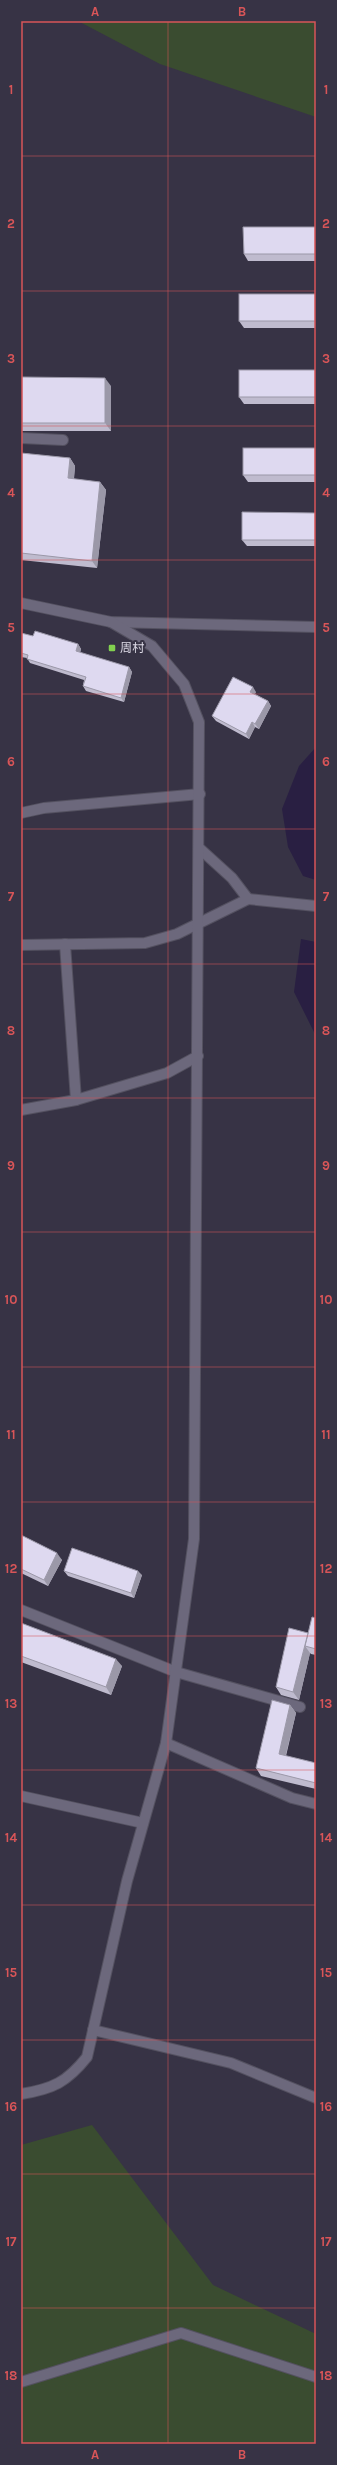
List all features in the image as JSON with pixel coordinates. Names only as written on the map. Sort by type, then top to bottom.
[{"type":"street","points":[[21,438],[63,440]]},
{"type":"street","points":[[21,603],[111,622],[316,627]]},
{"type":"street","points":[[21,2094],[42,2090],[72,2076],[87,2057],[126,1881],[166,1743],[194,1539],[200,848],[199,722],[184,684],[152,646],[111,622]]},
{"type":"street","points":[[21,812],[44,808],[200,794]]},
{"type":"street","points":[[200,848],[232,878],[248,899]]},
{"type":"street","points":[[21,945],[145,943],[177,934],[199,921],[248,899],[316,906]]},
{"type":"street","points":[[65,944],[76,1100]]},
{"type":"street","points":[[21,1110],[76,1100],[167,1073],[198,1056]]},
{"type":"street","points":[[21,1610],[176,1672],[300,1707]]},
{"type":"street","points":[[166,1743],[292,1798],[316,1804]]},
{"type":"street","points":[[21,1796],[143,1823]]},
{"type":"street","points":[[93,2030],[231,2063],[316,2098]]},
{"type":"street","points":[[21,2382],[181,2333],[316,2377]]},
{"type":"green space","points":[[78,21],[316,21],[316,117],[160,64]]},
{"type":"green space","points":[[92,2125],[213,2285],[316,2334],[316,2444],[21,2444],[21,2145]]},
{"type":"shaded area","points":[[316,747],[316,880],[303,876],[288,847],[282,809],[299,766]]},
{"type":"shaded area","points":[[301,939],[316,942],[316,1036],[294,992]]},
{"type":"building","points":[[243,227],[316,227],[316,254],[244,254]]},
{"type":"building","points":[[239,294],[316,294],[316,321],[239,321]]},
{"type":"building","points":[[239,370],[316,370],[316,397],[239,397]]},
{"type":"building","points":[[21,377],[105,378],[105,423],[21,423]]},
{"type":"building","points":[[243,448],[316,448],[316,475],[243,475]]},
{"type":"building","points":[[21,453],[70,458],[68,478],[100,482],[92,561],[21,553]]},
{"type":"building","points":[[242,512],[316,513],[316,540],[242,540]]},
{"type":"building","points":[[35,631],[78,644],[76,651],[129,667],[121,698],[83,686],[86,677],[27,659],[28,655],[21,653],[21,633],[33,636]]},
{"type":"building","points":[[233,677],[253,687],[250,692],[268,701],[255,724],[252,722],[246,734],[212,716]]},
{"type":"building","points":[[21,1535],[57,1553],[44,1580],[21,1569]]},
{"type":"building","points":[[72,1548],[138,1571],[131,1593],[64,1571]]},
{"type":"building","points":[[312,1617],[316,1618],[316,1649],[305,1646]]},
{"type":"building","points":[[21,1623],[116,1659],[106,1687],[21,1656]]},
{"type":"building","points":[[289,1628],[308,1633],[293,1692],[276,1687]]},
{"type":"building","points":[[272,1700],[290,1705],[279,1754],[316,1763],[316,1783],[256,1768]]},
{"type":"place","name":"周村","points":[[112,648]]}]
